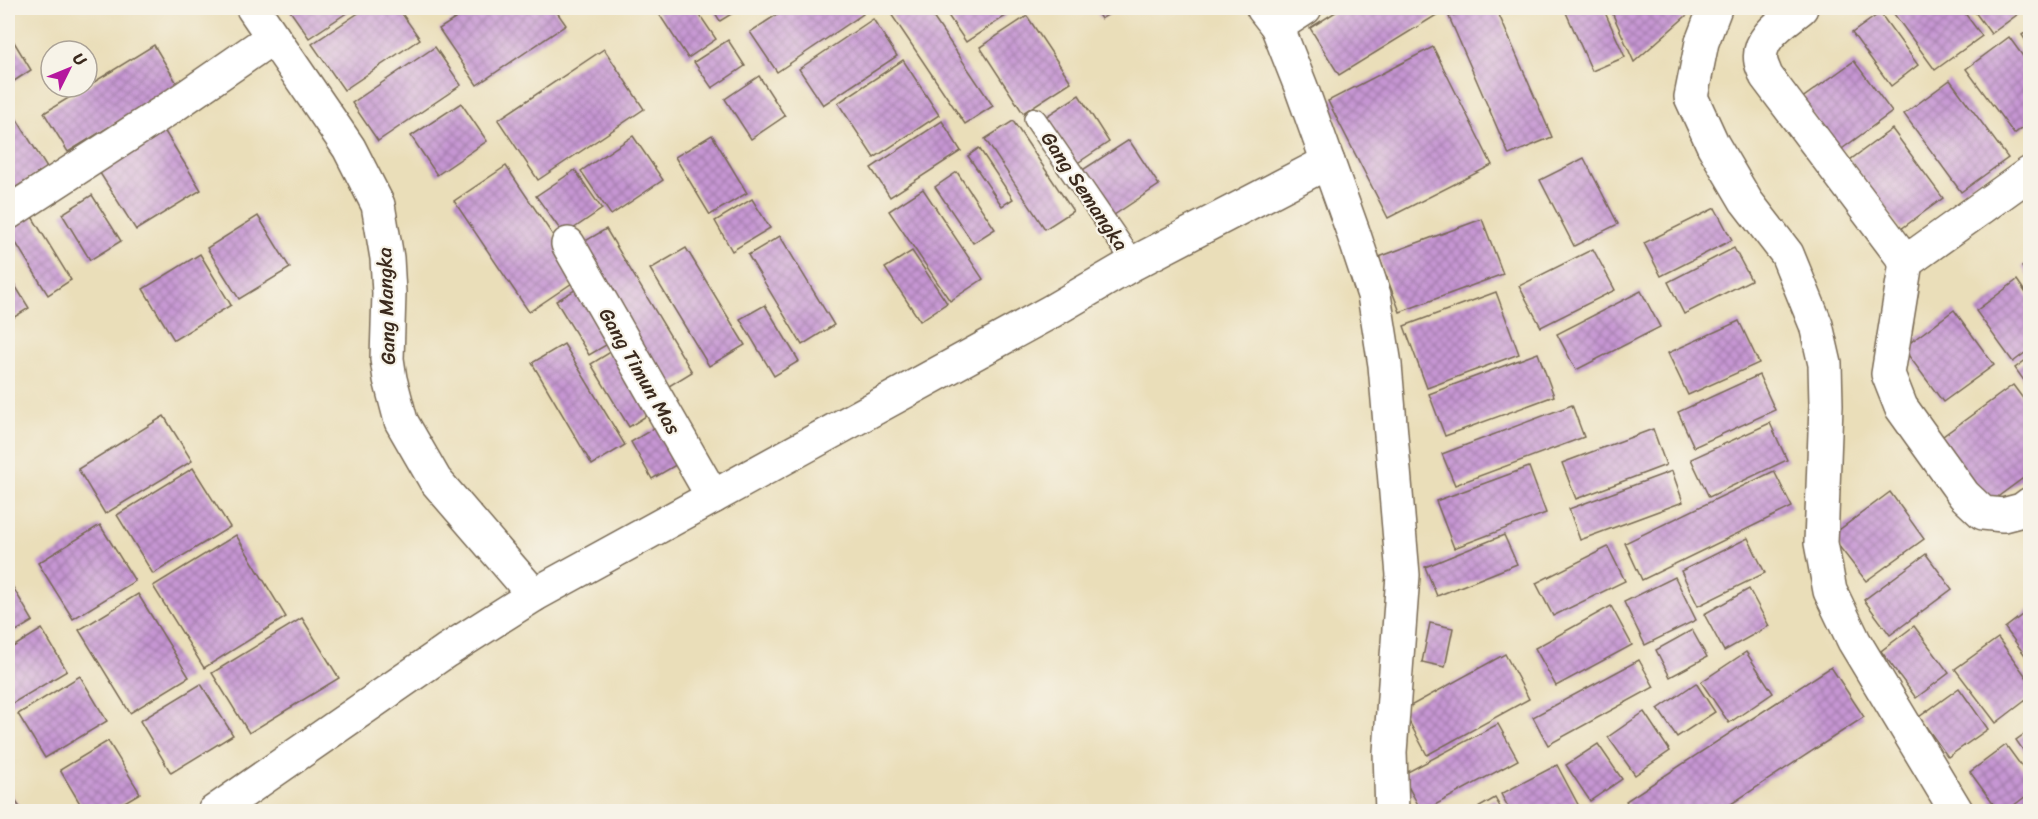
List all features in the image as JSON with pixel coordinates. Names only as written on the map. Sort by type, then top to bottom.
[{"type":"street","name":"Gang Mangka","points":[[253,8],[350,148],[378,205],[387,258],[389,293],[387,358],[401,421],[435,480],[534,595]]},
{"type":"street","points":[[1305,8],[1270,17],[1328,162],[1374,295],[1384,365],[1403,575],[1390,752],[1392,812]]},
{"type":"street","points":[[1715,8],[1702,42],[1691,97],[1713,145],[1746,201],[1788,254],[1816,325],[1825,364],[1826,405],[1821,543],[1830,591],[1854,641],[1957,812]]},
{"type":"street","points":[[1801,8],[1769,35],[1762,49],[1760,61],[1766,76],[1906,262]]},
{"type":"street","points":[[8,213],[173,106],[273,37]]},
{"type":"street","points":[[214,812],[446,651],[534,595],[1052,311],[1134,263],[1328,162]]},
{"type":"street","points":[[2031,174],[1906,262],[1888,374],[1901,407],[1964,495],[1983,513],[2003,515],[2022,510],[2031,504]]},
{"type":"street","name":"Gang Timun Mas","points":[[568,244],[713,497]]},
{"type":"lane","name":"Gang Semangka","points":[[1035,119],[1134,263]]},
{"type":"building","points":[[288,8],[354,8],[309,38]]},
{"type":"building","points":[[366,8],[398,8],[420,39],[344,90],[312,44]]},
{"type":"building","points":[[472,8],[554,8],[566,25],[477,85],[439,29]]},
{"type":"building","points":[[655,8],[695,8],[716,39],[688,58]]},
{"type":"building","points":[[712,8],[741,8],[720,21]]},
{"type":"building","points":[[787,8],[859,8],[863,14],[777,72],[750,32]]},
{"type":"building","points":[[887,8],[927,8],[993,106],[965,124]]},
{"type":"building","points":[[943,8],[1018,8],[966,42]]},
{"type":"building","points":[[1094,8],[1119,8],[1101,19]]},
{"type":"building","points":[[1342,8],[1448,8],[1339,75],[1310,28]]},
{"type":"building","points":[[1472,8],[1496,8],[1552,137],[1509,155],[1449,17]]},
{"type":"building","points":[[1564,8],[1603,8],[1625,57],[1592,71]]},
{"type":"building","points":[[1610,8],[1695,8],[1634,62]]},
{"type":"building","points":[[1903,8],[1961,8],[1982,36],[1935,70],[1894,14]]},
{"type":"building","points":[[1972,8],[2014,8],[2018,14],[1991,34]]},
{"type":"building","points":[[1880,13],[1918,65],[1891,86],[1852,33]]},
{"type":"building","points":[[1027,16],[1071,82],[1023,113],[980,47]]},
{"type":"building","points":[[873,19],[897,56],[823,105],[799,69]]},
{"type":"building","points":[[2030,29],[2030,47],[2022,35]]},
{"type":"building","points":[[8,32],[31,70],[8,85]]},
{"type":"building","points":[[2009,37],[2030,66],[2030,122],[2014,134],[1966,69]]},
{"type":"building","points":[[728,40],[745,66],[712,88],[694,62]]},
{"type":"building","points":[[154,45],[178,85],[68,152],[44,113],[67,99],[99,99],[99,79]]},
{"type":"building","points":[[435,47],[461,85],[378,141],[352,103]]},
{"type":"building","points":[[1433,47],[1492,165],[1388,218],[1328,101]]},
{"type":"building","points":[[604,49],[644,109],[538,180],[498,120]]},
{"type":"building","points":[[903,60],[939,115],[874,158],[838,103]]},
{"type":"building","points":[[1854,61],[1892,112],[1839,151],[1801,99]]},
{"type":"building","points":[[759,76],[785,116],[751,139],[725,99]]},
{"type":"building","points":[[1950,80],[2008,158],[1961,192],[1904,114]]},
{"type":"building","points":[[1079,95],[1109,142],[1076,164],[1045,117]]},
{"type":"building","points":[[461,103],[487,141],[437,175],[411,136]]},
{"type":"building","points":[[8,105],[47,168],[10,191],[8,186]]},
{"type":"building","points":[[942,121],[961,151],[890,197],[871,168]]},
{"type":"building","points":[[1013,121],[1073,211],[1045,229],[985,139]]},
{"type":"building","points":[[1892,129],[1943,198],[1901,229],[1850,160]]},
{"type":"building","points":[[164,130],[201,190],[136,230],[98,170]]},
{"type":"building","points":[[712,135],[747,193],[710,215],[675,157]]},
{"type":"building","points":[[633,136],[663,180],[611,215],[581,171]]},
{"type":"building","points":[[1129,140],[1159,185],[1111,217],[1081,171]]},
{"type":"building","points":[[979,148],[1013,199],[1002,206],[968,156]]},
{"type":"building","points":[[1584,158],[1618,224],[1574,246],[1540,180]]},
{"type":"building","points":[[506,166],[581,277],[529,312],[454,201]]},
{"type":"building","points":[[575,170],[602,209],[564,235],[536,196]]},
{"type":"building","points":[[957,172],[995,229],[973,243],[935,187]]},
{"type":"building","points":[[923,189],[983,279],[950,301],[889,211]]},
{"type":"building","points":[[92,195],[121,241],[90,260],[62,214]]},
{"type":"building","points":[[752,199],[770,228],[732,251],[715,221]]},
{"type":"building","points":[[1715,208],[1732,240],[1661,276],[1644,243]]},
{"type":"building","points":[[31,215],[71,280],[48,295],[8,230]]},
{"type":"building","points":[[258,216],[290,268],[239,299],[207,248]]},
{"type":"building","points":[[1482,219],[1503,274],[1400,312],[1379,257]]},
{"type":"building","points":[[606,229],[692,372],[661,391],[575,247]]},
{"type":"building","points":[[780,236],[834,325],[802,345],[748,255]]},
{"type":"building","points":[[686,248],[745,345],[709,366],[650,269]]},
{"type":"building","points":[[1734,248],[1751,280],[1684,314],[1668,282]]},
{"type":"building","points":[[1593,249],[1615,290],[1541,327],[1519,286]]},
{"type":"building","points":[[912,251],[947,303],[920,321],[885,268]]},
{"type":"building","points":[[200,254],[231,305],[174,340],[143,289]]},
{"type":"building","points":[[2030,260],[2030,279],[2022,267]]},
{"type":"building","points":[[8,274],[29,308],[8,321]]},
{"type":"building","points":[[2017,280],[2030,299],[2030,349],[2013,362],[1976,311]]},
{"type":"building","points":[[585,284],[618,338],[589,355],[556,301]]},
{"type":"building","points":[[1641,291],[1660,327],[1576,370],[1557,334]]},
{"type":"building","points":[[1496,292],[1519,354],[1427,388],[1404,326]]},
{"type":"building","points":[[765,305],[799,361],[774,376],[740,319]]},
{"type":"building","points":[[1954,310],[1994,365],[1943,402],[1903,348]]},
{"type":"building","points":[[1739,321],[1759,363],[1688,395],[1668,353]]},
{"type":"building","points":[[564,344],[625,445],[592,465],[532,363]]},
{"type":"building","points":[[617,348],[654,411],[629,427],[591,364]]},
{"type":"building","points":[[1538,353],[1554,396],[1445,436],[1429,394]]},
{"type":"building","points":[[2030,357],[2030,389],[2015,368]]},
{"type":"building","points":[[1759,375],[1775,410],[1694,447],[1678,412]]},
{"type":"building","points":[[2013,385],[2030,408],[2030,473],[1988,504],[1939,439]]},
{"type":"building","points":[[1572,405],[1584,437],[1455,485],[1442,454]]},
{"type":"building","points":[[164,416],[192,461],[105,514],[78,469]]},
{"type":"building","points":[[664,422],[686,459],[652,479],[631,442]]},
{"type":"building","points":[[1770,423],[1787,460],[1709,497],[1691,459]]},
{"type":"building","points":[[1653,429],[1666,465],[1576,499],[1562,463]]},
{"type":"building","points":[[1529,467],[1546,513],[1454,548],[1436,501]]},
{"type":"building","points":[[193,468],[230,527],[153,574],[117,515]]},
{"type":"building","points":[[1672,471],[1683,502],[1580,540],[1569,509]]},
{"type":"building","points":[[1774,471],[1792,507],[1642,580],[1625,543]]},
{"type":"building","points":[[1890,492],[1924,539],[1866,581],[1831,536]]},
{"type":"building","points":[[100,525],[135,581],[73,619],[38,563]]},
{"type":"building","points":[[236,535],[286,617],[204,668],[153,586]]},
{"type":"building","points":[[1504,535],[1517,564],[1437,596],[1425,567]]},
{"type":"building","points":[[1748,538],[1765,573],[1698,606],[1681,571]]},
{"type":"building","points":[[1608,547],[1625,581],[1553,616],[1536,583]]},
{"type":"building","points":[[1926,554],[1952,589],[1890,635],[1864,600]]},
{"type":"building","points":[[1675,577],[1696,620],[1645,645],[1624,602]]},
{"type":"building","points":[[8,579],[33,621],[8,636]]},
{"type":"building","points":[[1749,589],[1769,626],[1724,651],[1704,614]]},
{"type":"building","points":[[138,594],[189,677],[130,713],[79,630]]},
{"type":"building","points":[[1611,606],[1632,645],[1556,686],[1535,648]]},
{"type":"building","points":[[2030,609],[2030,662],[2005,628]]},
{"type":"building","points":[[302,618],[339,678],[249,733],[212,673]]},
{"type":"building","points":[[1430,623],[1453,628],[1445,667],[1422,662]]},
{"type":"building","points":[[1914,626],[1949,673],[1916,698],[1881,651]]},
{"type":"building","points":[[42,629],[67,671],[8,706],[8,650]]},
{"type":"building","points":[[1692,630],[1707,657],[1670,677],[1656,650]]},
{"type":"building","points":[[1998,638],[2030,682],[2030,697],[1996,723],[1955,669]]},
{"type":"building","points":[[1746,652],[1773,693],[1729,723],[1701,682]]},
{"type":"building","points":[[1505,654],[1529,699],[1427,755],[1403,710]]},
{"type":"building","points":[[1639,660],[1654,687],[1548,745],[1533,717]]},
{"type":"building","points":[[1831,667],[1864,717],[1719,812],[1633,812],[1626,801]]},
{"type":"building","points":[[80,676],[107,721],[45,758],[18,714]]},
{"type":"building","points":[[1696,683],[1715,712],[1677,737],[1658,709]]},
{"type":"building","points":[[201,684],[233,735],[171,773],[140,721]]},
{"type":"building","points":[[1959,688],[1988,729],[1948,757],[1919,717]]},
{"type":"building","points":[[1644,712],[1670,751],[1635,775],[1608,737]]},
{"type":"building","points":[[1498,724],[1518,760],[1422,812],[1402,775]]},
{"type":"building","points":[[2030,730],[2030,760],[2016,740]]},
{"type":"building","points":[[108,741],[140,793],[108,812],[85,812],[60,770]]},
{"type":"building","points":[[1598,744],[1622,779],[1590,801],[1566,765]]},
{"type":"building","points":[[2006,745],[2030,778],[2030,793],[2005,812],[1999,812],[1970,772]]},
{"type":"building","points":[[1557,765],[1582,812],[1511,812],[1501,794]]},
{"type":"building","points":[[8,790],[23,812],[8,812]]},
{"type":"building","points":[[1495,798],[1503,812],[1471,812]]}]
